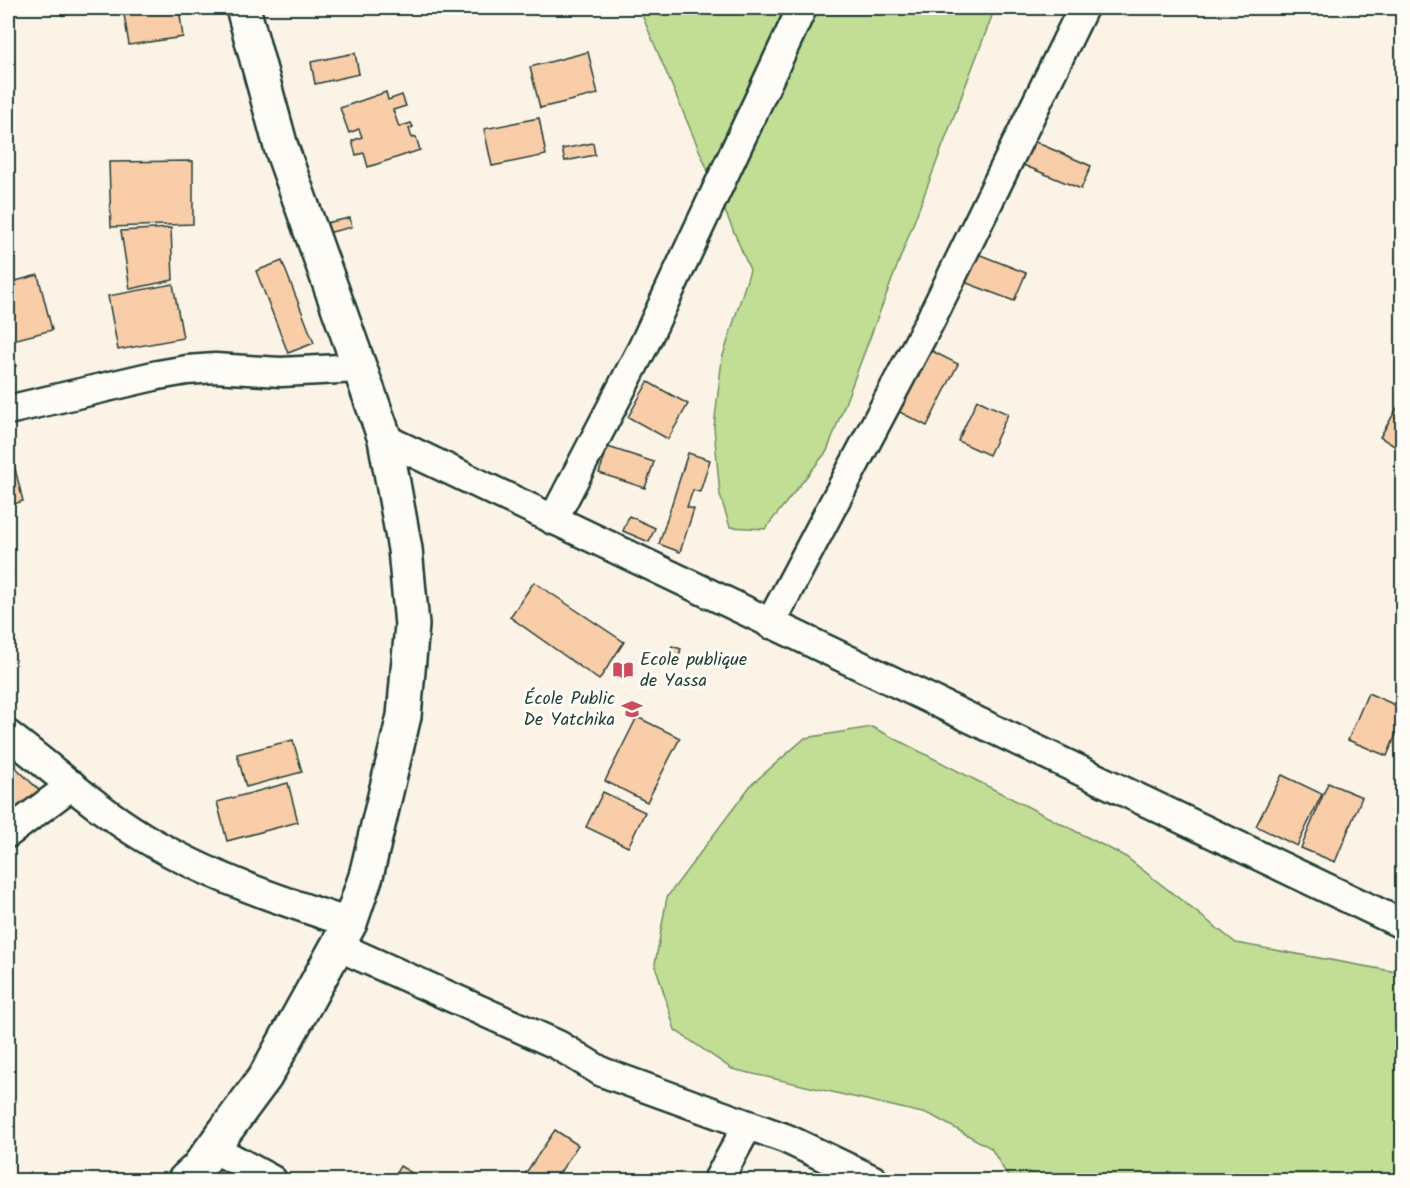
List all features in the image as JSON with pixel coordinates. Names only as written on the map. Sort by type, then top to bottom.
[{"type":"main road","points":[[185,1180],[213,1148],[266,1077],[343,935],[366,876],[404,716],[412,625],[405,549],[385,439],[358,368],[282,147],[243,8]]},
{"type":"street","points":[[553,520],[643,347],[802,8]]},
{"type":"street","points":[[770,624],[931,319],[1083,8]]},
{"type":"street","points":[[8,411],[186,370],[215,368],[281,372],[358,368]]},
{"type":"street","points":[[385,439],[1402,924]]},
{"type":"street","points":[[8,735],[104,811],[141,837],[179,858],[343,935],[558,1045],[602,1072],[787,1139],[873,1180]]},
{"type":"street","points":[[8,833],[72,785]]},
{"type":"street","points":[[718,1180],[748,1125]]},
{"type":"street","points":[[213,1148],[272,1180]]},
{"type":"green space","points":[[639,8],[995,8],[827,451],[765,529],[730,527],[720,495],[714,427],[722,359],[750,270]]},
{"type":"green space","points":[[872,727],[1126,857],[1236,943],[1402,973],[1402,1180],[1010,1180],[991,1148],[931,1115],[732,1069],[675,1030],[655,964],[667,897],[751,785],[805,738]]},
{"type":"building","points":[[61,8],[84,8],[84,11],[62,15]]},
{"type":"building","points":[[123,8],[179,8],[183,37],[129,45]]},
{"type":"building","points":[[588,52],[598,94],[540,108],[530,67]]},
{"type":"building","points":[[355,53],[359,74],[315,84],[311,62]]},
{"type":"building","points":[[386,92],[388,100],[402,95],[406,106],[393,110],[399,127],[411,123],[413,127],[409,129],[412,138],[416,137],[420,150],[368,167],[364,153],[356,155],[352,141],[362,137],[359,129],[349,133],[340,108]]},
{"type":"building","points":[[539,118],[546,155],[492,166],[484,129]]},
{"type":"building","points":[[1026,138],[1091,166],[1081,189],[1016,162]]},
{"type":"building","points":[[593,143],[595,155],[565,161],[562,149]]},
{"type":"building","points":[[193,161],[193,224],[111,227],[109,162]]},
{"type":"building","points":[[350,218],[352,227],[327,233],[325,223]]},
{"type":"building","points":[[171,228],[173,280],[130,289],[121,231]]},
{"type":"building","points":[[958,246],[1026,273],[1014,301],[946,275]]},
{"type":"building","points":[[282,261],[314,343],[288,353],[256,271]]},
{"type":"building","points":[[38,275],[52,330],[9,341],[16,366],[8,368],[8,283]]},
{"type":"building","points":[[173,284],[183,338],[118,350],[108,296]]},
{"type":"building","points":[[912,341],[958,364],[927,426],[880,402]]},
{"type":"building","points":[[648,382],[688,404],[668,439],[628,417]]},
{"type":"building","points":[[977,400],[1008,414],[989,455],[958,441]]},
{"type":"building","points":[[1402,400],[1402,451],[1380,437]]},
{"type":"building","points":[[8,440],[23,501],[8,506]]},
{"type":"building","points":[[608,447],[654,462],[645,488],[599,473]]},
{"type":"building","points":[[688,453],[710,460],[700,492],[693,490],[687,507],[694,509],[680,552],[659,544]]},
{"type":"building","points":[[629,516],[655,528],[649,542],[623,531]]},
{"type":"building","points":[[8,556],[13,573],[8,575]]},
{"type":"building","points":[[534,582],[624,642],[599,680],[510,617]]},
{"type":"building","points":[[672,646],[681,649],[678,658],[669,656]]},
{"type":"building","points":[[1368,693],[1402,708],[1402,720],[1387,756],[1348,740]]},
{"type":"building","points":[[637,717],[680,738],[647,802],[605,781]]},
{"type":"building","points":[[293,740],[302,772],[246,787],[237,754]]},
{"type":"building","points":[[8,760],[41,792],[8,819]]},
{"type":"building","points":[[1282,775],[1322,794],[1297,846],[1256,826]]},
{"type":"building","points":[[288,783],[298,822],[227,841],[217,802]]},
{"type":"building","points":[[1328,783],[1362,797],[1335,862],[1301,848]]},
{"type":"building","points":[[603,792],[645,812],[628,847],[586,827]]},
{"type":"building","points":[[555,1130],[578,1145],[555,1180],[521,1180]]},
{"type":"building","points":[[400,1166],[419,1177],[417,1180],[392,1180]]},
{"type":"place","name":"Ecole publique de Yassa","points":[[623,670]]},
{"type":"place","name":"École Public De Yatchika","points":[[632,709]]}]
